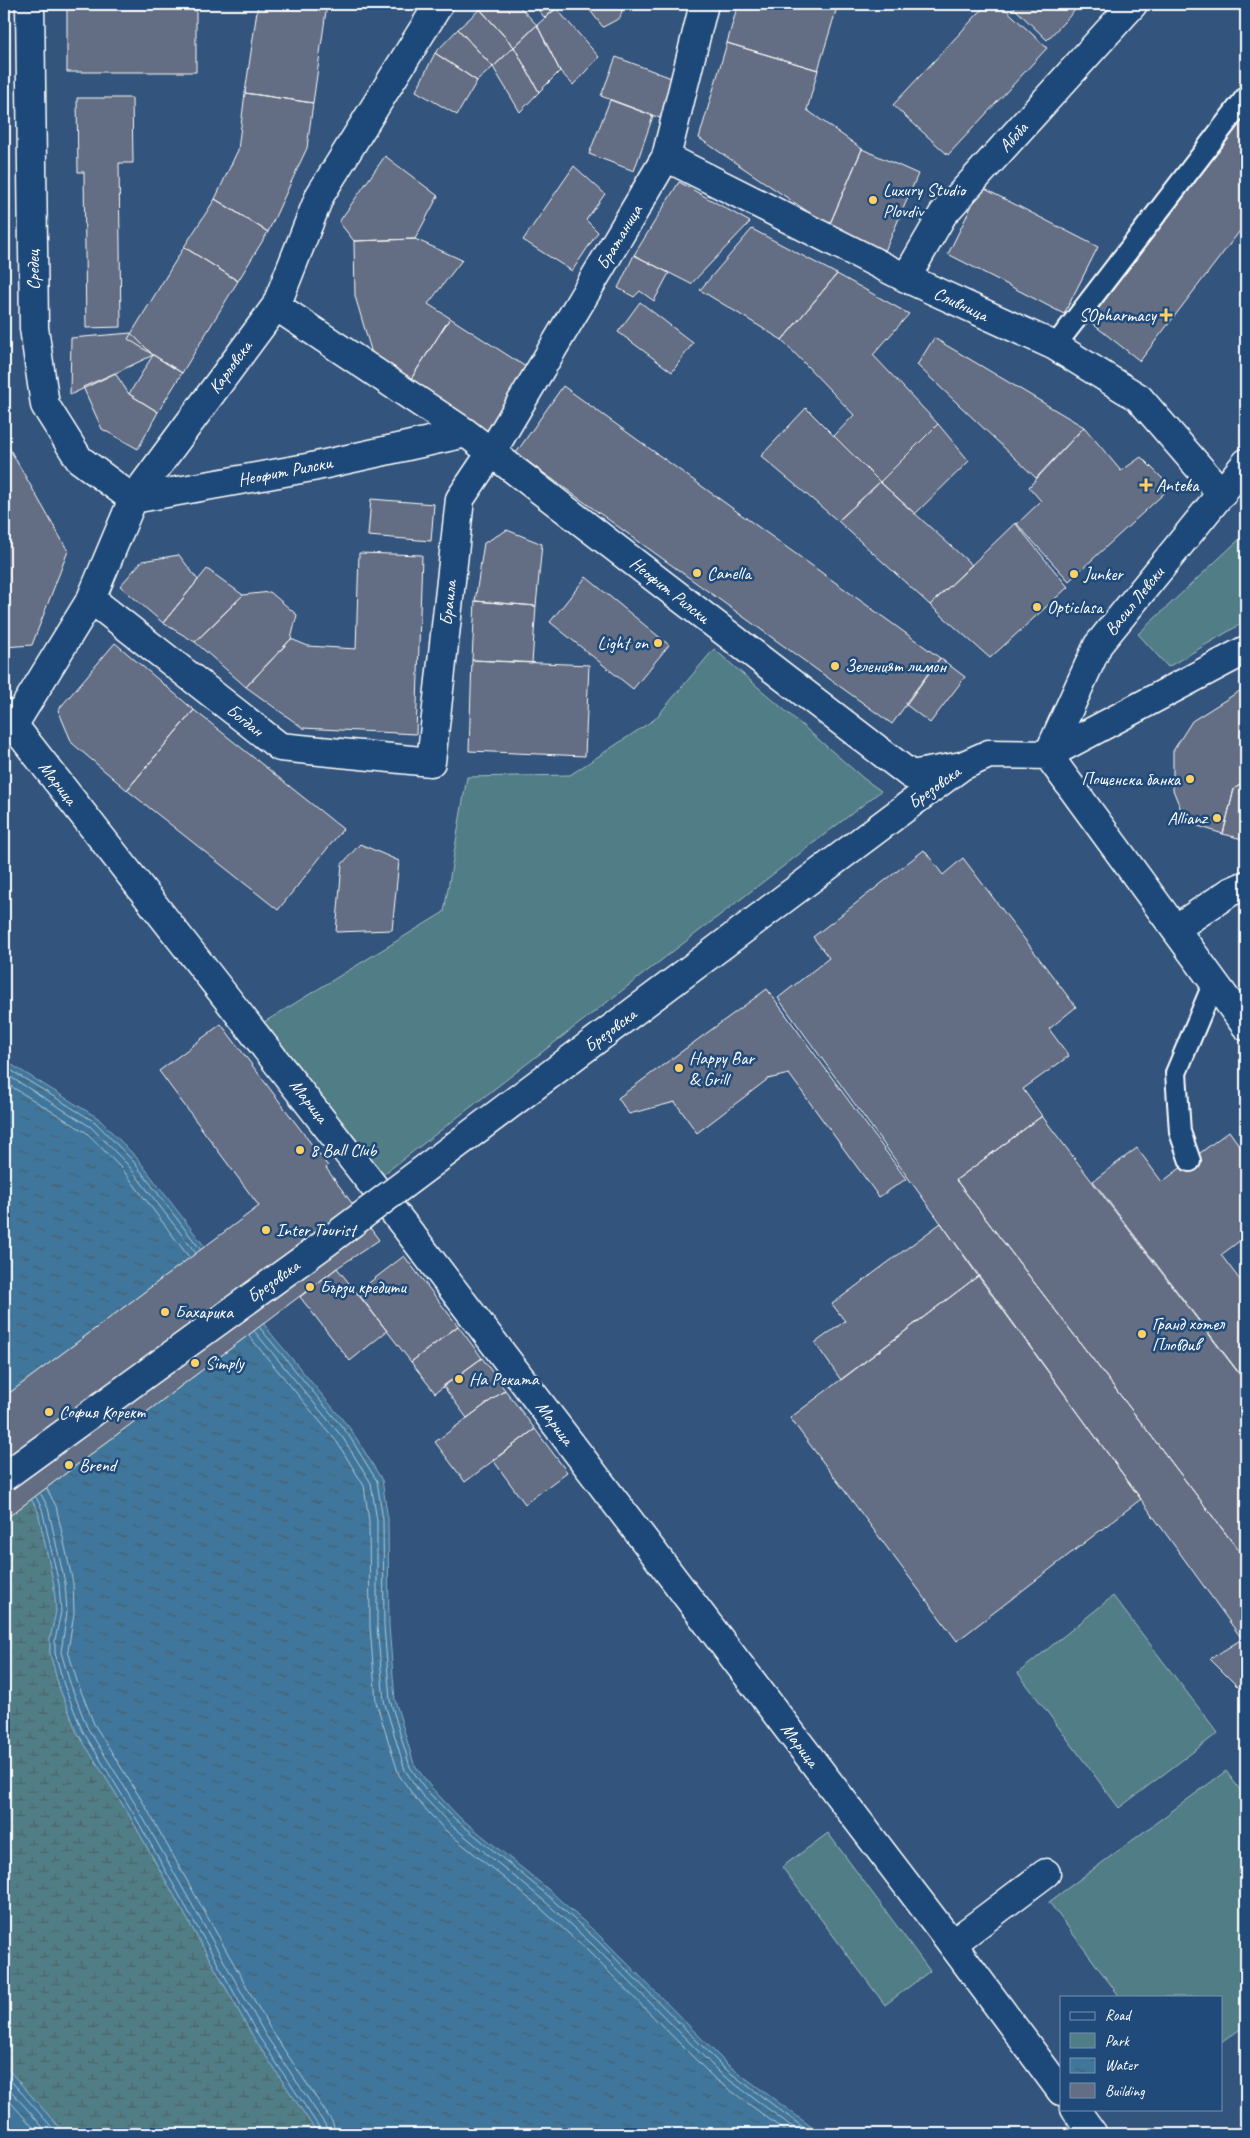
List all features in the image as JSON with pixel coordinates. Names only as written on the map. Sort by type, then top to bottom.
[{"type":"street","name":"Средец","points":[[30,4],[34,328],[45,405],[78,459],[134,499]]},
{"type":"street","name":"Карловска","points":[[8,719],[91,599],[134,499],[276,306],[320,195],[439,4]]},
{"type":"street","name":"Братаница","points":[[491,453],[666,157],[704,4]]},
{"type":"street","name":"Абоба","points":[[906,278],[943,214],[1133,4]]},
{"type":"street","name":"Сливница","points":[[666,157],[906,278],[1055,346],[1139,398],[1222,494]]},
{"type":"street","name":"Неофит Рилски","points":[[276,306],[466,433],[911,775],[962,766]]},
{"type":"street","name":"Неофит Рилски","points":[[134,499],[312,467],[466,433]]},
{"type":"street","name":"Браила","points":[[431,762],[460,499],[491,453]]},
{"type":"street","name":"Васил Левски","points":[[1048,755],[1098,645],[1246,463]]},
{"type":"street","name":"Богдан","points":[[91,599],[280,747],[431,762]]},
{"type":"street","name":"Брезовска","points":[[4,1477],[323,1245],[962,766],[989,754],[1048,755],[1246,650]]},
{"type":"street","name":"Марица","points":[[8,719],[288,1074],[952,1944],[1060,2090]]},
{"type":"street","points":[[1048,755],[1246,1026]]},
{"type":"street","points":[[1175,929],[1230,892],[1246,885]]},
{"type":"street","points":[[952,1944],[1046,1873]]},
{"type":"street","points":[[1076,2110],[1093,2134]]},
{"type":"lane","points":[[1055,346],[1246,97]]},
{"type":"lane","points":[[1190,1161],[1180,1132],[1176,1073],[1214,982]]},
{"type":"green space","points":[[1246,533],[1246,621],[1168,667],[1138,634]]},
{"type":"green space","points":[[714,649],[863,778],[881,791],[380,1177],[261,1024],[444,912],[467,777],[570,775],[655,719]]},
{"type":"green space","points":[[4,1450],[38,1511],[54,1585],[56,1611],[50,1640],[50,1653],[59,1687],[77,1732],[128,1813],[255,2040],[318,2134],[65,2134],[4,2065]]},
{"type":"green space","points":[[1113,1596],[1218,1733],[1119,1808],[1018,1673]]},
{"type":"green space","points":[[1226,1771],[1246,1798],[1246,2025],[1222,2042],[1222,1996],[1119,1996],[1049,1902]]},
{"type":"green space","points":[[828,1833],[930,1971],[885,2005],[782,1867]]},
{"type":"water","points":[[4,1060],[98,1118],[137,1158],[273,1336],[352,1431],[382,1480],[388,1519],[389,1626],[395,1700],[414,1764],[430,1786],[458,1816],[549,1890],[602,1938],[728,2065],[821,2134],[318,2134],[255,2040],[128,1813],[77,1732],[59,1687],[50,1653],[50,1640],[56,1611],[54,1585],[38,1511],[4,1450]]},
{"type":"water","points":[[4,2065],[65,2134],[4,2134]]},
{"type":"building","points":[[67,4],[196,4],[196,72],[67,72]]},
{"type":"building","points":[[258,4],[327,4],[313,103],[245,93]]},
{"type":"building","points":[[486,4],[517,4],[537,25],[514,47],[480,9]]},
{"type":"building","points":[[533,4],[562,4],[545,18]]},
{"type":"building","points":[[585,4],[624,4],[620,18],[603,27]]},
{"type":"building","points":[[738,4],[838,4],[818,70],[727,43]]},
{"type":"building","points":[[987,4],[1000,4],[1047,48],[948,155],[893,105]]},
{"type":"building","points":[[1010,4],[1081,4],[1047,40]]},
{"type":"building","points":[[556,8],[599,57],[573,85],[560,71],[537,25]]},
{"type":"building","points":[[480,9],[514,47],[493,67],[458,29]]},
{"type":"building","points":[[537,25],[560,71],[539,92],[514,47]]},
{"type":"building","points":[[458,29],[493,67],[477,81],[435,53]]},
{"type":"building","points":[[727,43],[818,70],[807,110],[862,149],[829,226],[699,138]]},
{"type":"building","points":[[514,47],[539,92],[520,112],[493,67]]},
{"type":"building","points":[[435,53],[477,81],[457,115],[416,91]]},
{"type":"building","points":[[616,57],[674,79],[660,118],[601,96]]},
{"type":"building","points":[[245,93],[313,103],[307,148],[268,232],[215,199],[238,150]]},
{"type":"building","points":[[77,98],[132,98],[133,163],[119,163],[121,327],[86,328],[84,172],[78,172]]},
{"type":"building","points":[[610,100],[653,116],[634,171],[589,154]]},
{"type":"building","points":[[1246,116],[1246,223],[1140,361],[1089,321]]},
{"type":"building","name":"Luxury Studio Plovdiv","points":[[862,149],[918,174],[885,251],[829,226]]},
{"type":"building","points":[[385,156],[438,196],[415,239],[354,241],[339,222]]},
{"type":"building","points":[[574,166],[605,194],[586,220],[598,232],[572,271],[523,240]]},
{"type":"building","points":[[679,182],[750,222],[691,284],[634,255]]},
{"type":"building","points":[[981,187],[1098,247],[1064,314],[948,254]]},
{"type":"building","points":[[215,199],[268,232],[238,281],[184,247]]},
{"type":"building","points":[[752,229],[837,274],[782,340],[700,290]]},
{"type":"building","points":[[415,239],[462,260],[428,304],[450,318],[409,382],[373,357],[355,296],[354,241]]},
{"type":"building","points":[[184,247],[238,281],[182,373],[128,339]]},
{"type":"building","points":[[634,255],[669,273],[654,301],[640,291],[634,297],[618,288]]},
{"type":"building","points":[[837,274],[909,314],[873,355],[938,424],[880,482],[834,436],[854,415],[782,340]]},
{"type":"building","points":[[640,302],[693,343],[672,372],[618,332]]},
{"type":"building","points":[[450,318],[529,369],[489,433],[409,382]]},
{"type":"building","points":[[131,333],[153,355],[70,395],[71,338]]},
{"type":"building","points":[[934,338],[1084,427],[1036,478],[917,365]]},
{"type":"building","points":[[153,355],[182,373],[158,412],[129,394]]},
{"type":"building","points":[[115,373],[129,394],[158,412],[138,449],[102,429],[83,387]]},
{"type":"building","points":[[563,386],[940,658],[892,724],[516,453]]},
{"type":"building","points":[[806,408],[880,482],[838,521],[761,456]]},
{"type":"building","points":[[938,424],[969,461],[915,514],[880,482]]},
{"type":"building","points":[[1084,427],[1121,471],[1141,457],[1171,487],[1069,581],[1017,524],[1041,501],[1029,487]]},
{"type":"building","points":[[4,439],[68,551],[32,645],[4,647]]},
{"type":"building","points":[[880,482],[972,565],[930,605],[838,521]]},
{"type":"building","points":[[371,499],[434,504],[431,541],[368,536]]},
{"type":"building","points":[[1015,523],[1068,587],[990,658],[930,605]]},
{"type":"building","points":[[507,530],[542,544],[536,606],[475,601],[484,543]]},
{"type":"building","points":[[359,553],[422,555],[416,734],[303,728],[246,687],[291,639],[308,646],[356,649]]},
{"type":"building","points":[[179,555],[198,580],[163,623],[120,586],[142,561]]},
{"type":"building","points":[[207,569],[243,595],[195,642],[163,623]]},
{"type":"building","points":[[586,577],[669,645],[633,689],[550,622]]},
{"type":"building","points":[[270,592],[297,615],[291,639],[246,687],[195,642],[243,595]]},
{"type":"building","points":[[475,601],[536,606],[532,663],[472,660]]},
{"type":"building","points":[[115,643],[194,710],[127,790],[72,743],[58,710]]},
{"type":"building","points":[[940,658],[965,677],[930,723],[905,704]]},
{"type":"building","points":[[472,660],[589,665],[585,756],[469,751]]},
{"type":"building","points":[[1246,687],[1246,781],[1234,789],[1223,834],[1186,822],[1173,790],[1173,751],[1192,721]]},
{"type":"building","points":[[194,710],[343,829],[278,910],[127,790]]},
{"type":"building","points":[[1246,781],[1246,840],[1223,834],[1234,789]]},
{"type":"building","points":[[360,844],[399,861],[392,930],[336,932],[342,864]]},
{"type":"building","points":[[924,850],[943,875],[963,858],[1076,1007],[1049,1029],[1069,1056],[1023,1089],[1042,1116],[956,1180],[1246,1560],[1246,1695],[1210,1659],[1242,1639],[778,998],[829,958],[813,937]]},
{"type":"building","points":[[767,989],[906,1179],[879,1197],[789,1074],[768,1079],[697,1133],[675,1102],[629,1114],[618,1098]]},
{"type":"building","points":[[221,1024],[328,1166],[326,1168],[379,1240],[337,1268],[4,1520],[4,1397],[259,1206],[159,1071]]},
{"type":"building","points":[[1042,1116],[1246,1383],[1246,1560],[956,1180]]},
{"type":"building","points":[[1229,1131],[1246,1155],[1246,1236],[1221,1255],[1246,1288],[1246,1375],[1243,1378],[1093,1181],[1137,1148],[1162,1182]]},
{"type":"building","points":[[941,1223],[978,1276],[841,1380],[815,1343],[845,1321],[832,1304]]},
{"type":"building","points":[[404,1256],[458,1326],[411,1362],[357,1292]]},
{"type":"building","points":[[337,1268],[387,1331],[350,1361],[300,1297]]},
{"type":"building","points":[[978,1276],[1141,1499],[957,1641],[790,1418]]},
{"type":"building","points":[[458,1326],[482,1358],[435,1393],[411,1362]]},
{"type":"building","points":[[482,1358],[505,1390],[467,1418],[443,1386]]},
{"type":"building","points":[[505,1390],[535,1429],[465,1482],[435,1442]]},
{"type":"building","points":[[535,1429],[567,1472],[525,1504],[493,1460]]},
{"type":"place","name":"Luxury Studio Plovdiv","points":[[873,200]]},
{"type":"place","name":"SOpharmacy","points":[[1166,315]]},
{"type":"place","name":"Anteka","points":[[1146,485]]},
{"type":"place","name":"Canella","points":[[697,573]]},
{"type":"place","name":"Junker","points":[[1074,574]]},
{"type":"place","name":"Opticlasa","points":[[1037,607]]},
{"type":"place","name":"Light on","points":[[658,643]]},
{"type":"place","name":"Зеленият лимон","points":[[835,666]]},
{"type":"place","name":"Пощенска банка","points":[[1190,779]]},
{"type":"place","name":"Allianz","points":[[1217,818]]},
{"type":"place","name":"Happy Bar & Grill","points":[[679,1068]]},
{"type":"place","name":"8 Ball Club","points":[[300,1150]]},
{"type":"place","name":"Inter Tourist","points":[[266,1230]]},
{"type":"place","name":"Бързи кредити","points":[[310,1287]]},
{"type":"place","name":"Бахарика","points":[[165,1312]]},
{"type":"place","name":"Гранд хотел Пловдив","points":[[1142,1334]]},
{"type":"place","name":"Simply","points":[[195,1363]]},
{"type":"place","name":"На Реката","points":[[459,1379]]},
{"type":"place","name":"София Корект","points":[[49,1412]]},
{"type":"place","name":"Brend","points":[[69,1465]]}]
